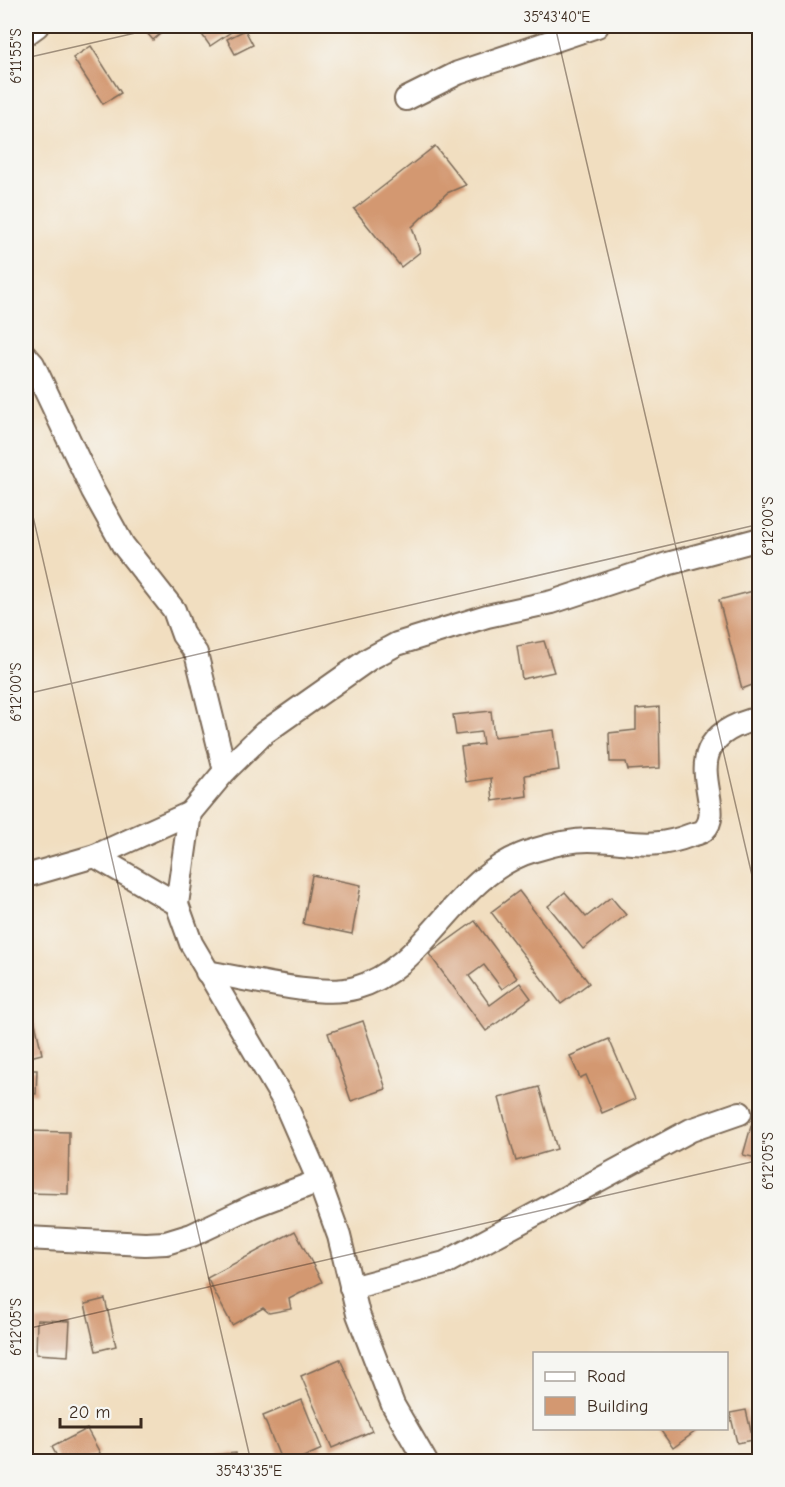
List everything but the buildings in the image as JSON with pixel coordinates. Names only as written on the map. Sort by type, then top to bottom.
[{"type":"street","points":[[26,34],[37,26]]},
{"type":"street","points":[[406,99],[458,73],[597,26]]},
{"type":"street","points":[[26,356],[33,364],[93,491],[118,536],[174,610],[183,635],[196,653],[225,771]]},
{"type":"street","points":[[26,876],[94,856],[190,813],[225,771],[264,733],[369,659],[397,644],[487,616],[552,602],[667,564],[759,539]]},
{"type":"street","points":[[207,972],[325,991],[353,988],[375,980],[407,957],[466,891],[489,871],[510,858],[538,849],[587,840],[641,846],[681,839],[703,831],[708,823],[710,807],[705,785],[706,761],[714,741],[739,722],[759,718]]},
{"type":"street","points":[[190,813],[177,904],[191,943],[284,1101],[319,1180],[339,1236],[351,1288],[393,1405],[426,1461]]},
{"type":"street","points":[[94,856],[177,904]]},
{"type":"street","points":[[351,1288],[445,1263],[691,1130],[740,1113]]},
{"type":"street","points":[[26,1238],[145,1245],[165,1243],[192,1235],[253,1206],[319,1180]]}]
